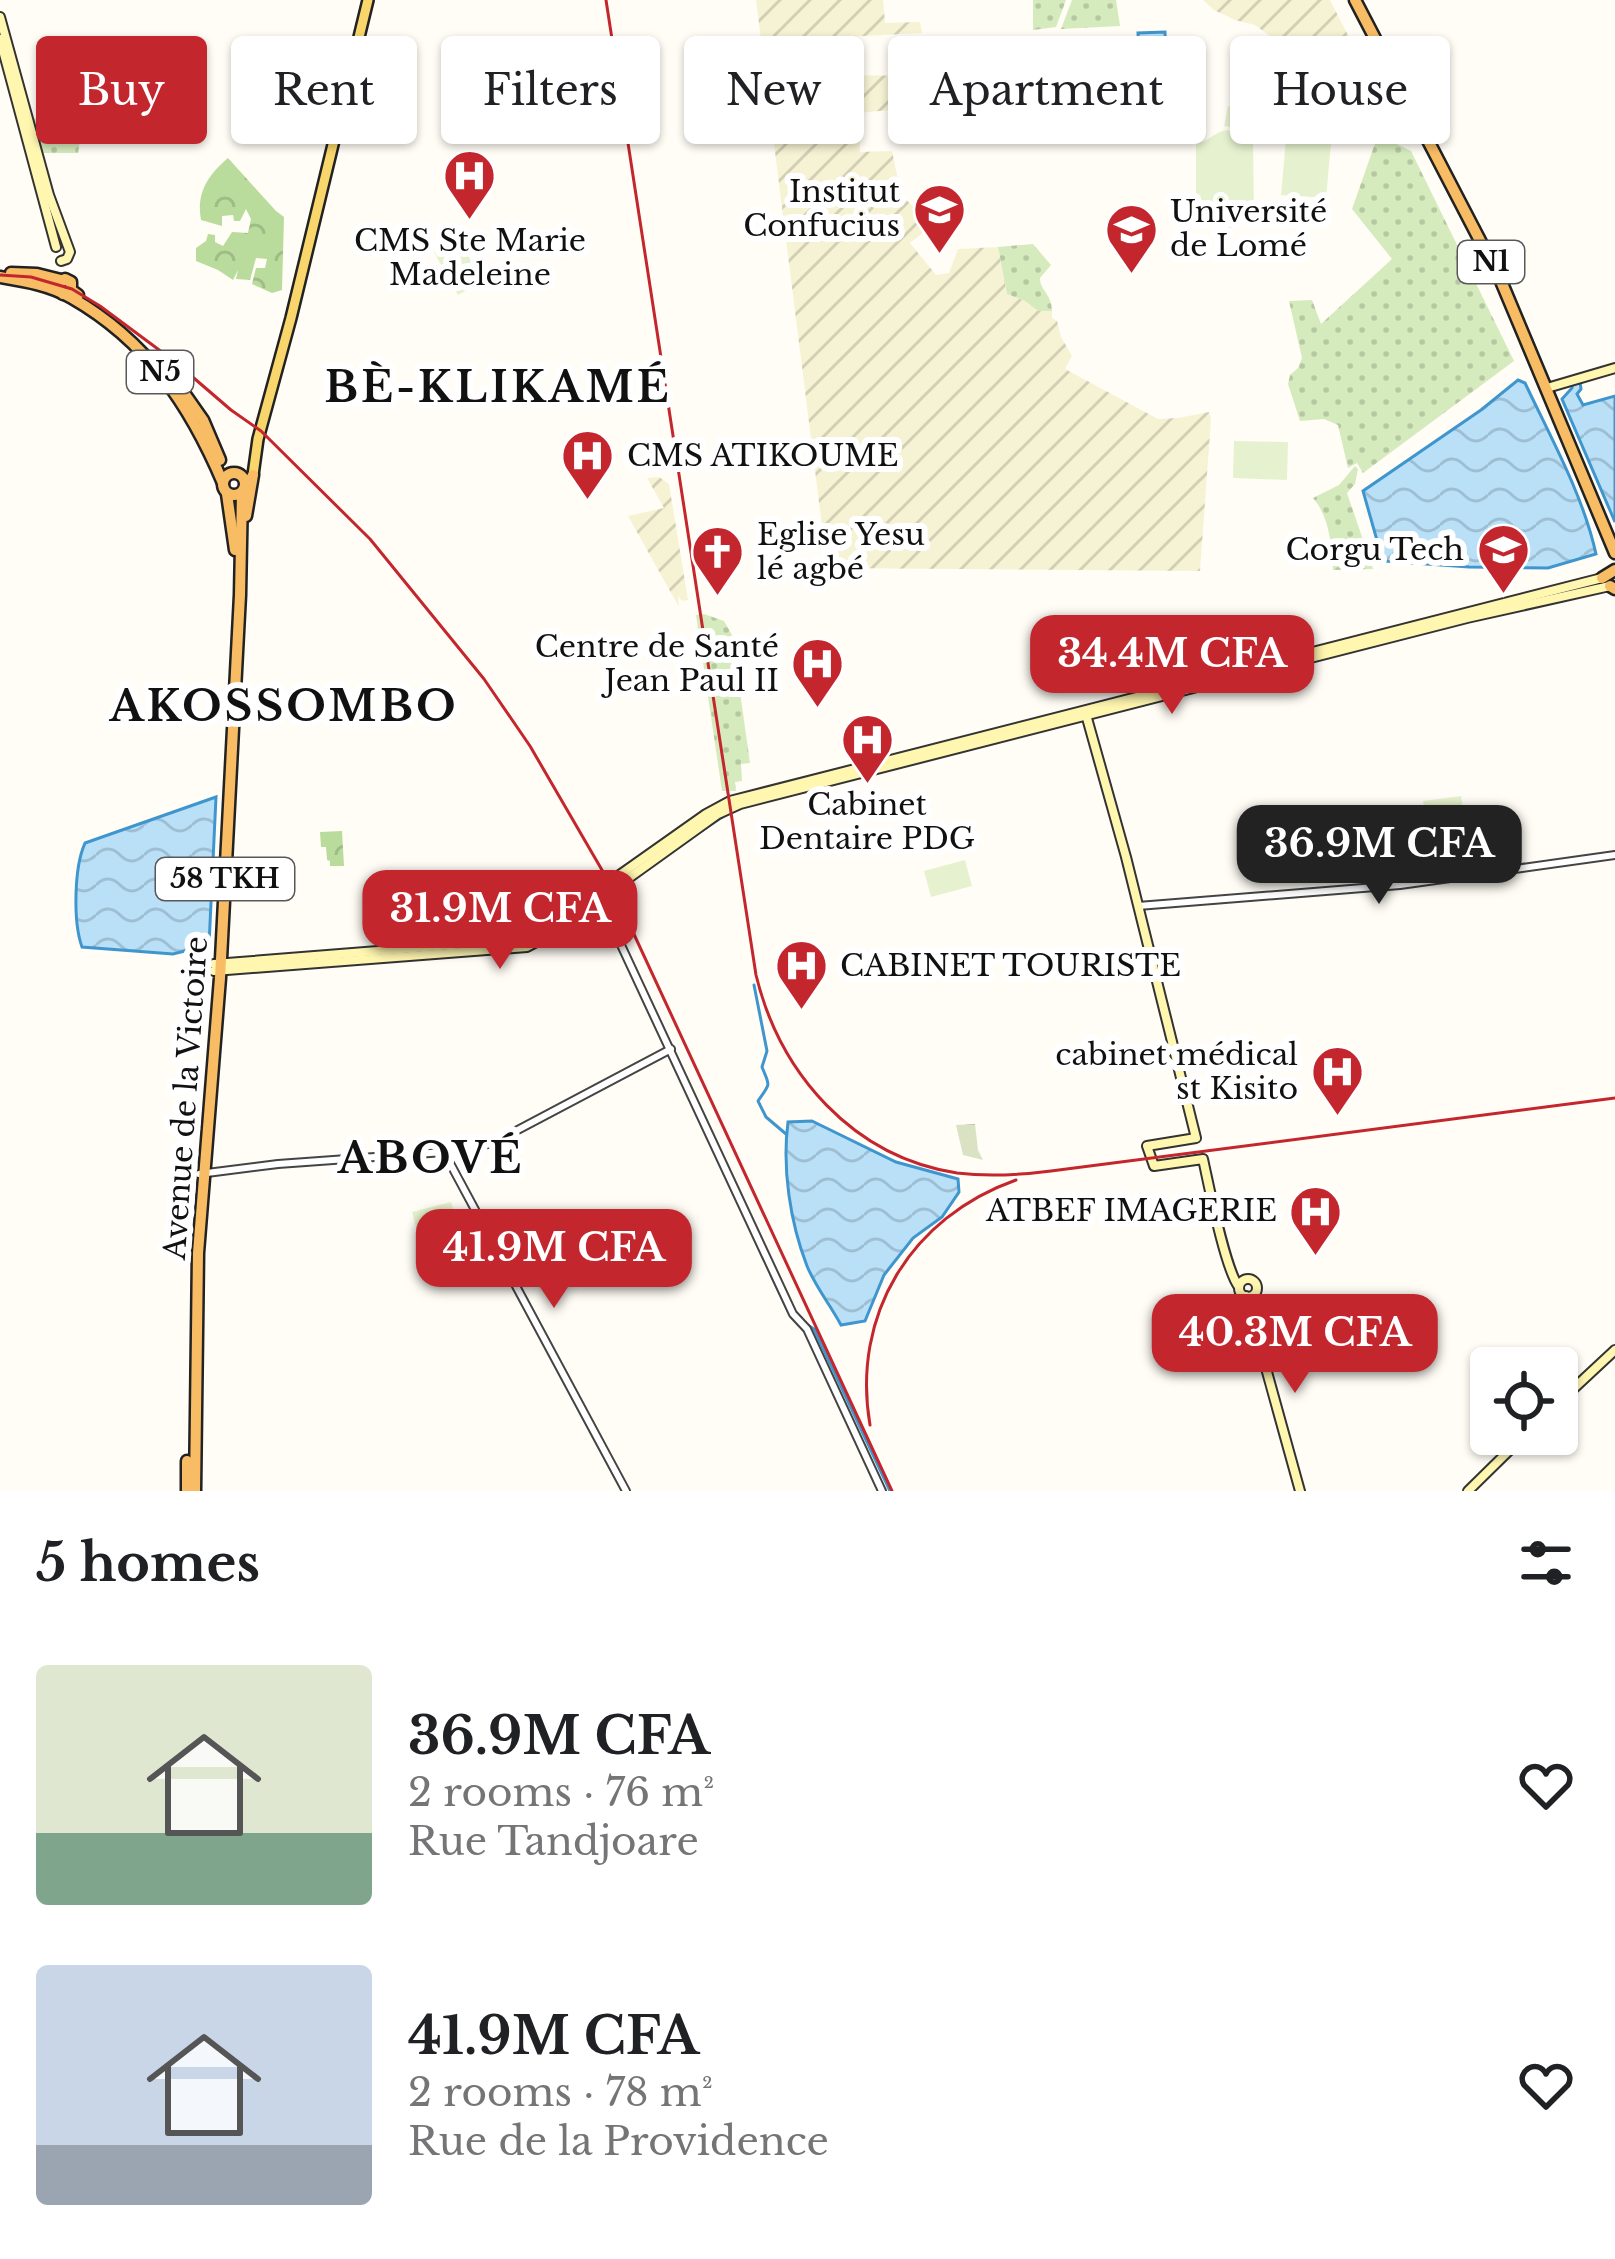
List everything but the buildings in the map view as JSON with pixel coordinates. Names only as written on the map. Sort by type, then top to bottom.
[{"type":"highway","name":"N1","points":[[1358,0],[1482,243],[1615,536]]},
{"type":"highway","points":[[0,274],[37,274],[65,284]]},
{"type":"highway","name":"Avenue de la Victoire","points":[[65,284],[134,338],[179,382],[202,420],[225,484],[236,558],[217,967]]},
{"type":"highway","name":"N1","points":[[1550,386],[1615,553]]},
{"type":"highway","points":[[242,537],[246,484],[237,473],[225,484],[235,496],[246,484]]},
{"type":"highway","name":"Avenue de la Victoire","points":[[191,1491],[201,1174],[246,484]]},
{"type":"main road","points":[[246,484],[368,0]]},
{"type":"main road","points":[[0,17],[62,247]]},
{"type":"main road","points":[[0,39],[62,247]]},
{"type":"main road","points":[[62,247],[54,255],[64,260],[65,284]]},
{"type":"main road","points":[[1550,386],[1615,368]]},
{"type":"main road","points":[[217,967],[527,947],[724,807],[1611,581]]},
{"type":"main road","points":[[1085,713],[1196,1138],[1147,1146],[1154,1166],[1204,1159],[1232,1273],[1250,1296],[1300,1491]]},
{"type":"main road","points":[[1242,1283],[1252,1280],[1256,1285],[1250,1296]]},
{"type":"main road","points":[[1578,1384],[1615,1350]]},
{"type":"main road","points":[[1468,1491],[1505,1455]]},
{"type":"street","points":[[1138,906],[1400,885],[1615,855]]},
{"type":"street","points":[[597,897],[882,1491]]},
{"type":"street","points":[[201,1174],[444,1152],[493,1143],[671,1048]]},
{"type":"street","points":[[444,1152],[626,1491]]},
{"type":"shaded area","points":[[756,0],[883,0],[885,23],[920,22],[922,33],[864,36],[761,36]]},
{"type":"shaded area","points":[[1203,0],[1330,0],[1348,36],[1270,36],[1255,25],[1214,10]]},
{"type":"shaded area","points":[[864,75],[888,76],[888,110],[864,112]]},
{"type":"shaded area","points":[[774,144],[860,144],[860,152],[892,151],[901,195],[933,225],[910,243],[936,275],[949,273],[958,249],[998,247],[1007,294],[1038,311],[1052,311],[1072,356],[1065,369],[1158,419],[1209,412],[1211,419],[1200,571],[827,566]]},
{"type":"shaded area","points":[[659,477],[669,484],[688,600],[678,596],[679,607],[628,516],[664,508],[647,478]]},
{"type":"green space","points":[[1033,0],[1066,0],[1056,27],[1033,30]]},
{"type":"green space","points":[[1072,0],[1116,0],[1120,26],[1061,29]]},
{"type":"green space","points":[[1230,131],[1230,144],[1253,144],[1254,211],[1235,228],[1196,215],[1196,144],[1206,144],[1218,133]]},
{"type":"green space","points":[[38,144],[80,144],[78,153],[40,153]]},
{"type":"green space","points":[[1286,144],[1331,144],[1326,198],[1281,195]]},
{"type":"green space","points":[[1375,144],[1397,144],[1411,151],[1514,361],[1363,473],[1357,463],[1348,468],[1338,425],[1324,419],[1300,421],[1288,384],[1302,358],[1289,301],[1312,300],[1321,324],[1392,259],[1352,209]]},
{"type":"green space","points":[[228,158],[284,217],[282,290],[272,293],[252,284],[256,268],[265,268],[267,259],[256,258],[250,280],[236,279],[238,270],[233,280],[196,261],[196,248],[208,234],[223,246],[232,232],[248,233],[251,219],[246,209],[240,221],[234,221],[233,215],[222,216],[222,226],[201,220],[205,185]]},
{"type":"green space","points":[[458,238],[483,281],[458,295],[434,252]]},
{"type":"green space","points":[[1033,244],[1051,265],[1040,278],[1052,311],[1038,311],[1007,294],[998,247]]},
{"type":"green space","points":[[1234,441],[1288,442],[1287,480],[1233,478]]},
{"type":"green space","points":[[1355,466],[1355,484],[1347,493],[1373,569],[1333,570],[1326,522],[1313,498],[1339,485]]},
{"type":"green space","points":[[696,615],[724,621],[732,635],[750,763],[741,764],[742,781],[735,782],[736,791],[722,791]]},
{"type":"green space","points":[[1461,796],[1472,869],[1435,871],[1423,801]]},
{"type":"green space","points":[[342,831],[344,866],[330,866],[320,832]]},
{"type":"green space","points":[[1341,834],[1348,871],[1317,877],[1309,840]]},
{"type":"green space","points":[[965,860],[972,886],[931,897],[924,871]]},
{"type":"green space","points":[[975,1124],[983,1160],[963,1155],[956,1125]]},
{"type":"green space","points":[[451,1202],[468,1264],[429,1275],[412,1212]]},
{"type":"water","points":[[1165,32],[1165,36],[1138,36]]},
{"type":"water","points":[[1518,380],[1525,383],[1565,467],[1596,554],[1548,568],[1385,561],[1363,491]]},
{"type":"water","points":[[1580,382],[1577,394],[1583,405],[1615,396],[1615,522],[1562,399],[1572,384]]},
{"type":"water","points":[[216,797],[209,945],[173,954],[82,947],[76,895],[85,843]]},
{"type":"water","points":[[812,1121],[896,1162],[958,1179],[959,1192],[942,1217],[913,1238],[884,1275],[865,1321],[841,1325],[810,1273],[796,1231],[787,1176],[788,1122]]},
{"type":"waterway","points":[[701,831],[727,814]]},
{"type":"waterway","points":[[754,985],[767,1051],[762,1067],[768,1084],[758,1101],[766,1117],[786,1134]]},
{"type":"waterway","points":[[752,1233],[770,1272]]},
{"type":"waterway","points":[[771,1275],[790,1315]]},
{"type":"waterway","points":[[809,1326],[890,1491]]},
{"type":"railway","points":[[606,0],[756,975],[783,1045],[826,1105],[885,1149],[919,1164],[993,1175],[1615,1098]]},
{"type":"railway","points":[[0,275],[31,277],[72,289],[174,361],[261,431],[370,539],[484,679],[530,746],[613,889],[892,1491]]},
{"type":"railway","points":[[870,1425],[870,1346],[896,1275],[946,1218],[1016,1180]]},
{"type":"place","name":"CMS Ste Marie Madeleine","points":[[470,222]]},
{"type":"place","name":"Institut Confucius","points":[[939,255]]},
{"type":"place","name":"Université de Lomé","points":[[1131,275]]},
{"type":"place","name":"CMS ATIKOUME","points":[[588,502]]},
{"type":"place","name":"Corgu Tech","points":[[1503,596]]},
{"type":"place","name":"Eglise Yesu lé agbé","points":[[718,598]]},
{"type":"place","name":"Centre de Santé Jean Paul II","points":[[818,710]]},
{"type":"place","name":"Cabinet Dentaire PDG","points":[[867,786]]},
{"type":"place","name":"CABINET TOURISTE","points":[[801,1012]]},
{"type":"place","name":"cabinet médical st Kisito","points":[[1337,1118]]},
{"type":"place","name":"ATBEF IMAGERIE","points":[[1316,1257]]},
{"type":"district","name":"BÈ-KLIKAMÉ","points":[[498,387]]},
{"type":"district","name":"AKOSSOMBO","points":[[284,706]]},
{"type":"district","name":"ABOVÉ","points":[[431,1158]]}]
